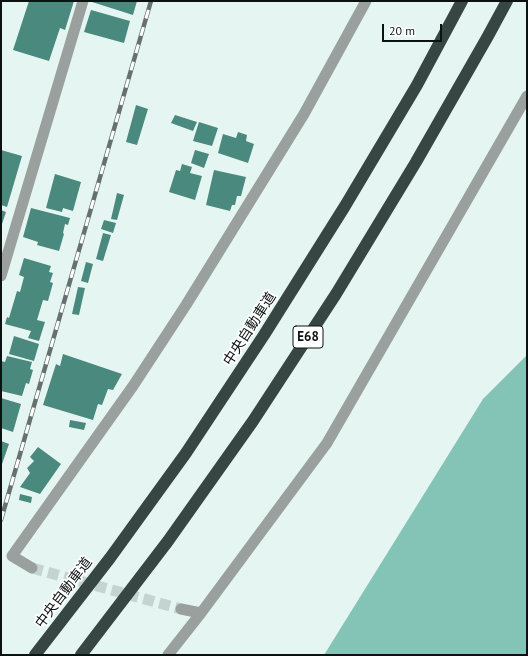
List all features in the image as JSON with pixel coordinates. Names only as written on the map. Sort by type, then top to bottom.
[{"type":"highway","name":"中央自動車道","points":[[35,655],[110,558],[186,453],[264,335],[345,206],[418,84],[462,1]]},
{"type":"highway","name":"E68","points":[[81,655],[168,542],[253,421],[336,294],[416,162],[507,1]]},
{"type":"street","points":[[1,276],[83,1]]},
{"type":"street","points":[[32,568],[12,556],[132,386],[186,305],[304,114],[366,1]]},
{"type":"street","points":[[168,655],[327,443],[527,96]]},
{"type":"street","points":[[181,609],[201,613]]},
{"type":"green space","points":[[527,355],[527,655],[324,655],[483,399]]},
{"type":"building","points":[[29,1],[74,1],[65,30],[60,28],[49,61],[13,50]]},
{"type":"building","points":[[92,1],[137,1],[133,15]]},
{"type":"building","points":[[91,10],[130,21],[124,43],[84,32]]},
{"type":"building","points":[[136,105],[148,109],[137,145],[126,142]]},
{"type":"building","points":[[175,115],[197,122],[193,131],[171,123]]},
{"type":"building","points":[[199,122],[218,128],[212,146],[193,141]]},
{"type":"building","points":[[238,132],[247,135],[246,141],[254,144],[248,163],[218,153],[223,134],[236,138]]},
{"type":"building","points":[[1,150],[22,156],[7,207],[1,205]]},
{"type":"building","points":[[195,150],[209,154],[204,168],[191,163]]},
{"type":"building","points":[[182,164],[192,167],[190,173],[202,176],[195,200],[169,192],[176,170],[180,171]]},
{"type":"building","points":[[214,170],[246,177],[241,196],[237,196],[235,205],[232,205],[230,211],[206,205]]},
{"type":"building","points":[[55,174],[81,182],[73,211],[63,208],[62,212],[46,208]]},
{"type":"building","points":[[117,193],[124,195],[117,220],[111,219]]},
{"type":"building","points":[[31,208],[70,218],[68,225],[65,224],[59,251],[37,245],[38,242],[23,237]]},
{"type":"building","points":[[1,210],[6,212],[1,227]]},
{"type":"building","points":[[104,220],[116,223],[113,233],[101,229]]},
{"type":"building","points":[[103,233],[111,235],[103,261],[96,259]]},
{"type":"building","points":[[24,258],[51,266],[49,272],[53,273],[50,282],[53,283],[48,301],[43,300],[37,320],[45,322],[39,341],[28,338],[31,331],[5,324],[7,317],[9,318],[17,291],[20,292],[24,277],[19,275]]},
{"type":"building","points":[[86,262],[93,264],[88,283],[81,281]]},
{"type":"building","points":[[78,287],[85,288],[79,315],[72,314]]},
{"type":"building","points":[[14,336],[39,344],[34,361],[9,354]]},
{"type":"building","points":[[63,354],[122,374],[113,390],[108,389],[102,405],[98,404],[93,420],[43,405],[56,364],[60,366]]},
{"type":"building","points":[[7,356],[32,362],[30,369],[33,370],[29,384],[26,383],[22,396],[1,391],[1,361],[5,362]]},
{"type":"building","points":[[1,398],[21,404],[13,432],[1,428]]},
{"type":"building","points":[[70,420],[86,423],[84,430],[69,427]]},
{"type":"building","points":[[1,441],[9,444],[1,467]]},
{"type":"building","points":[[38,447],[61,464],[40,494],[20,487],[30,473],[27,468],[34,461],[30,457]]},
{"type":"building","points":[[20,494],[32,497],[31,503],[19,500]]},
{"type":"tunnel","points":[[32,568],[181,609]]},
{"type":"railway","points":[[1,520],[151,1]]}]
